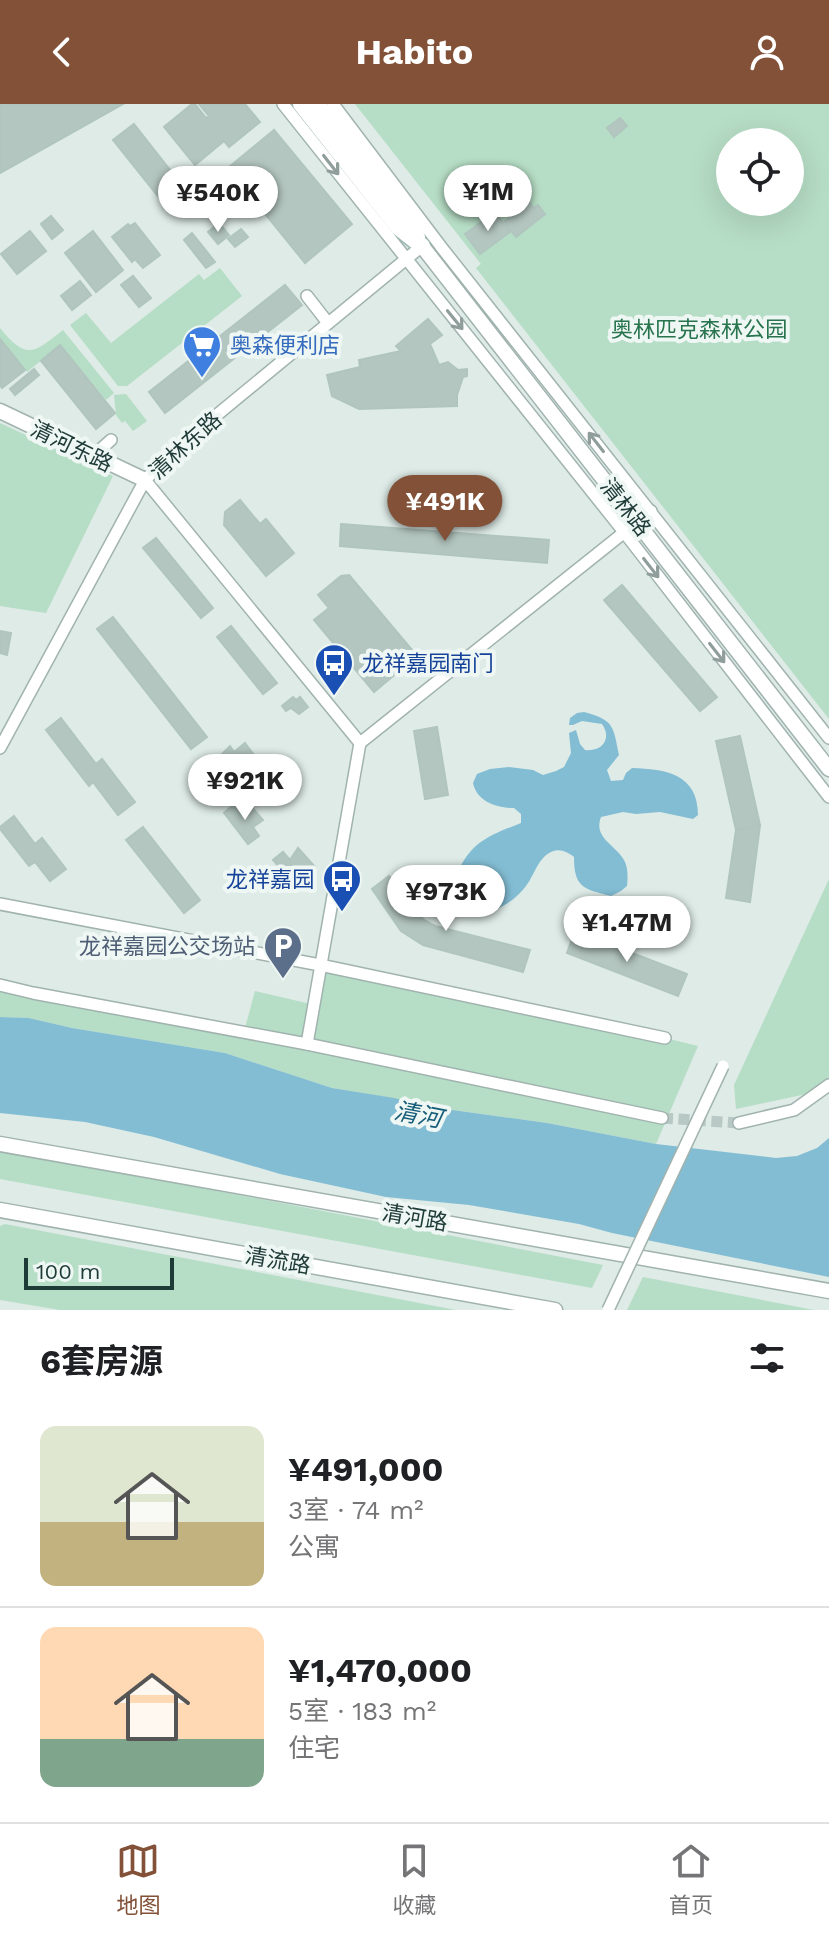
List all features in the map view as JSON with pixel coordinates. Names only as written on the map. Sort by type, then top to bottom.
[{"type":"main road","points":[[301,104],[398,227],[422,246]]},
{"type":"main road","points":[[317,104],[408,220],[422,246]]},
{"type":"street","points":[[283,104],[624,532],[829,797]]},
{"type":"street","points":[[333,104],[442,248],[829,738]]},
{"type":"street","name":"清林东路","points":[[0,748],[145,480],[178,447],[422,246]]},
{"type":"street","name":"清林路","points":[[422,246],[829,769]]},
{"type":"street","points":[[307,296],[328,323]]},
{"type":"street","name":"清河东路","points":[[0,411],[145,480]]},
{"type":"street","points":[[100,452],[111,440]]},
{"type":"street","points":[[145,480],[360,743]]},
{"type":"street","points":[[307,1044],[360,743],[651,511]]},
{"type":"street","points":[[0,904],[320,965],[665,1038]]},
{"type":"street","points":[[0,985],[307,1044],[662,1118]]},
{"type":"street","points":[[608,1310],[723,1066]]},
{"type":"street","points":[[739,1123],[794,1110],[829,1085]]},
{"type":"street","name":"清河路","points":[[0,1144],[829,1291]]},
{"type":"street","name":"清流路","points":[[0,1210],[555,1310]]},
{"type":"green space","name":"奥林匹克森林公园","points":[[355,104],[829,104],[829,719],[476,268],[481,264]]},
{"type":"green space","points":[[220,268],[242,296],[127,386],[118,386],[70,325],[86,313],[111,343],[199,274],[204,280]]},
{"type":"green space","points":[[0,328],[17,345],[30,350],[63,330],[114,393],[106,400],[60,345],[27,372],[0,339]]},
{"type":"green space","points":[[126,394],[147,421],[133,431],[116,415],[114,395]]},
{"type":"green space","points":[[0,423],[113,476],[46,613],[0,606]]},
{"type":"green space","points":[[829,879],[829,1080],[811,1093],[736,1109],[734,1085]]},
{"type":"green space","points":[[320,965],[698,1046],[656,1144],[332,1088],[225,1053],[29,1018],[0,1017],[0,985],[244,1032],[255,991],[315,1005]]},
{"type":"green space","points":[[0,1149],[603,1265],[592,1288],[0,1179]]},
{"type":"green space","points":[[5,1224],[456,1310],[60,1310],[0,1300],[0,1226]]},
{"type":"green space","points":[[643,1277],[814,1310],[627,1310]]},
{"type":"water","points":[[584,712],[602,718],[613,731],[619,755],[607,770],[611,781],[623,780],[632,768],[668,772],[686,782],[692,790],[698,815],[693,819],[660,812],[623,812],[601,817],[602,836],[620,854],[627,869],[627,886],[611,896],[582,885],[576,875],[574,857],[557,850],[543,858],[529,882],[510,902],[481,912],[463,906],[453,894],[453,886],[469,854],[491,836],[521,823],[521,814],[514,808],[495,805],[479,795],[473,783],[477,774],[509,767],[533,770],[543,775],[556,771],[564,767],[571,753],[569,733],[576,730],[585,750],[597,749],[606,739],[602,724],[582,721],[569,725],[570,718]]},
{"type":"water","name":"清河","points":[[0,1017],[29,1018],[225,1053],[332,1088],[656,1144],[776,1158],[797,1156],[817,1148],[829,1138],[829,1277],[579,1224],[469,1205],[386,1197],[280,1174],[154,1137],[85,1122],[0,1113]]},
{"type":"building","points":[[0,104],[123,104],[0,173]]},
{"type":"building","points":[[192,104],[206,118],[209,116],[199,104],[245,104],[260,122],[229,147],[224,141],[195,165],[164,127]]},
{"type":"building","points":[[620,118],[627,126],[614,137],[607,128]]},
{"type":"building","points":[[134,124],[189,194],[169,210],[113,140]]},
{"type":"building","points":[[274,130],[352,224],[305,263],[228,168]]},
{"type":"building","points":[[529,202],[534,208],[538,205],[545,214],[516,237],[504,222]]},
{"type":"building","points":[[495,212],[510,232],[480,254],[465,234]]},
{"type":"building","points":[[51,216],[63,230],[52,239],[41,224]]},
{"type":"building","points":[[135,223],[160,255],[143,268],[135,259],[132,262],[112,237],[128,224]]},
{"type":"building","points":[[219,223],[229,235],[218,244],[208,232]]},
{"type":"building","points":[[241,229],[248,237],[235,247],[228,239]]},
{"type":"building","points":[[30,231],[46,251],[17,274],[1,254]]},
{"type":"building","points":[[93,231],[123,270],[96,292],[65,253]]},
{"type":"building","points":[[192,233],[215,262],[206,268],[184,240]]},
{"type":"building","points":[[133,276],[151,298],[139,307],[121,285]]},
{"type":"building","points":[[80,281],[91,295],[72,310],[61,296]]},
{"type":"building","points":[[285,285],[302,305],[165,413],[149,392]]},
{"type":"building","points":[[428,319],[442,335],[430,344],[439,365],[448,362],[458,370],[467,369],[467,376],[463,377],[457,395],[457,406],[359,409],[332,396],[327,375],[360,367],[359,360],[401,351],[396,346]]},
{"type":"building","points":[[0,339],[25,370],[2,388],[0,385]]},
{"type":"building","points":[[60,345],[115,413],[96,429],[41,361]]},
{"type":"building","points":[[34,369],[39,375],[15,395],[10,389]]},
{"type":"building","points":[[240,500],[260,524],[266,519],[294,553],[266,576],[224,525],[225,512]]},
{"type":"building","points":[[341,524],[549,540],[547,563],[340,546]]},
{"type":"building","points":[[156,538],[213,608],[201,618],[143,548]]},
{"type":"building","points":[[349,575],[417,656],[374,692],[314,620],[329,608],[318,595],[341,576]]},
{"type":"building","points":[[622,585],[717,697],[700,711],[604,600]]},
{"type":"building","points":[[113,617],[207,737],[191,749],[97,629]]},
{"type":"building","points":[[231,626],[277,683],[263,694],[217,637]]},
{"type":"building","points":[[0,631],[11,633],[7,655],[0,653]]},
{"type":"building","points":[[293,697],[296,700],[300,697],[308,707],[299,714],[291,708],[286,711],[282,706]]},
{"type":"building","points":[[61,718],[96,764],[102,759],[135,802],[118,815],[93,782],[89,786],[46,730]]},
{"type":"building","points":[[437,727],[448,795],[425,799],[414,731]]},
{"type":"building","points":[[740,736],[760,825],[736,830],[716,741]]},
{"type":"building","points":[[245,743],[260,763],[247,767],[254,775],[242,784],[220,756],[230,746],[234,752]]},
{"type":"building","points":[[249,804],[263,820],[253,827],[259,836],[248,844],[224,813],[233,805],[240,814]]},
{"type":"building","points":[[14,816],[35,844],[42,838],[66,869],[50,881],[35,862],[29,866],[0,829]]},
{"type":"building","points":[[760,825],[750,902],[726,898],[736,830]]},
{"type":"building","points":[[143,827],[200,900],[184,913],[126,840]]},
{"type":"building","points":[[298,848],[315,867],[303,873],[309,881],[298,889],[273,860],[283,852],[290,860]]},
{"type":"building","points":[[389,876],[424,920],[435,926],[530,950],[523,972],[423,945],[401,931],[372,889]]},
{"type":"building","points":[[575,931],[687,974],[678,996],[567,953]]},
{"type":"tunnel","points":[[662,1118],[739,1123]]},
{"type":"place","name":"奥森便利店","points":[[202,379]]},
{"type":"place","name":"龙祥嘉园南门","points":[[334,697]]},
{"type":"place","name":"龙祥嘉园","points":[[342,913]]},
{"type":"place","name":"龙祥嘉园公交场站","points":[[283,980]]}]
